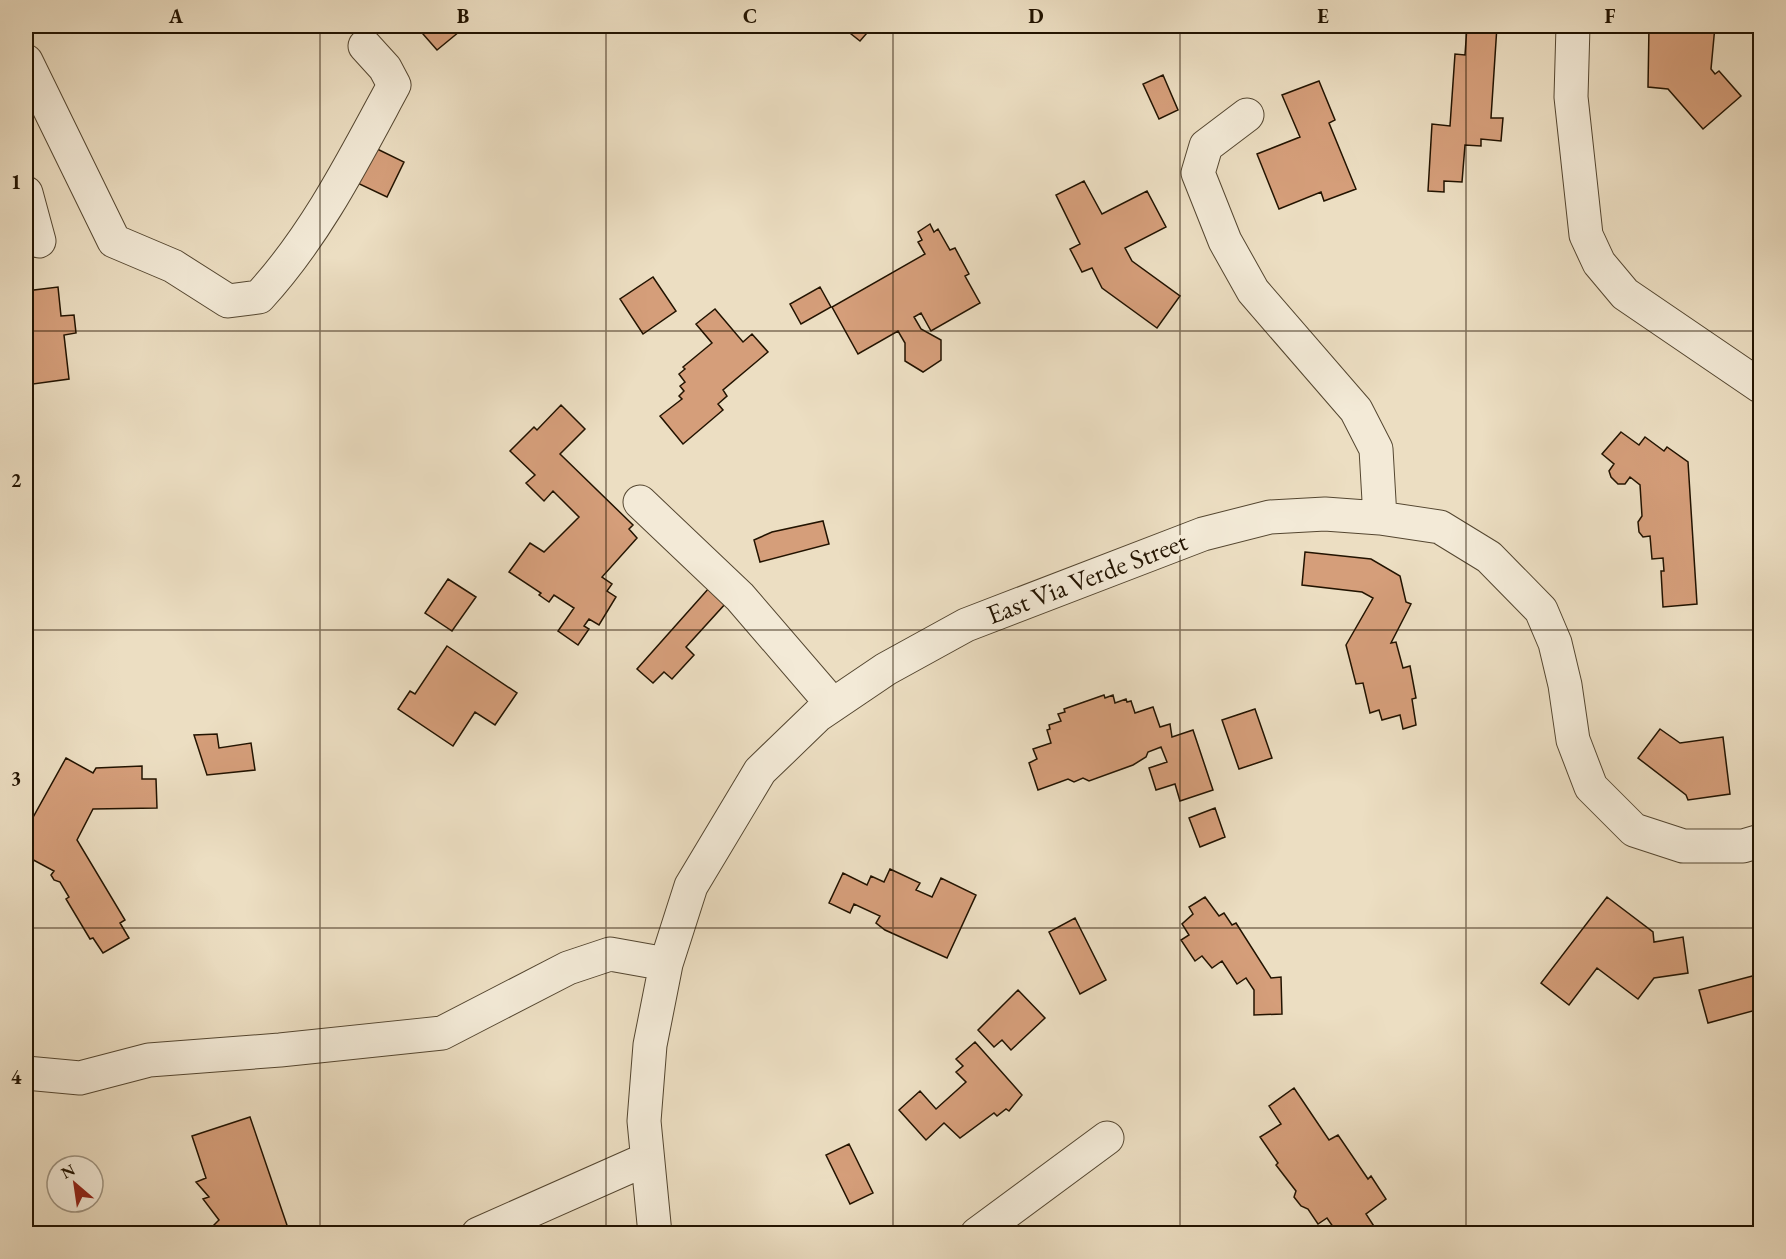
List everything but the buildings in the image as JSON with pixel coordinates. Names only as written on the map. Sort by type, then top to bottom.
[{"type":"street","points":[[1573,26],[1571,97],[1582,201],[1586,236],[1599,263],[1625,294],[1761,386]]},
{"type":"street","points":[[26,60],[114,241],[173,266],[228,301],[259,297],[279,275],[335,195],[394,85],[385,68],[365,46]]},
{"type":"street","points":[[1247,115],[1206,146],[1198,173],[1225,241],[1253,291],[1356,410],[1376,449],[1380,518]]},
{"type":"street","points":[[26,193],[39,241]]},
{"type":"street","points":[[640,502],[740,597],[833,705]]},
{"type":"street","name":"East Via Verde Street","points":[[655,1233],[644,1121],[650,1046],[666,964],[691,886],[760,771],[818,715],[886,669],[966,625],[1203,534],[1270,517],[1325,514],[1380,518],[1440,527],[1489,557],[1541,610],[1555,643],[1565,684],[1573,740],[1591,787],[1634,830],[1683,846],[1743,846],[1761,841]]},
{"type":"street","points":[[26,1073],[80,1078],[149,1060],[280,1050],[442,1033],[568,968],[610,954],[666,964]]},
{"type":"street","points":[[978,1233],[1107,1138]]},
{"type":"street","points":[[478,1233],[647,1159]]}]
